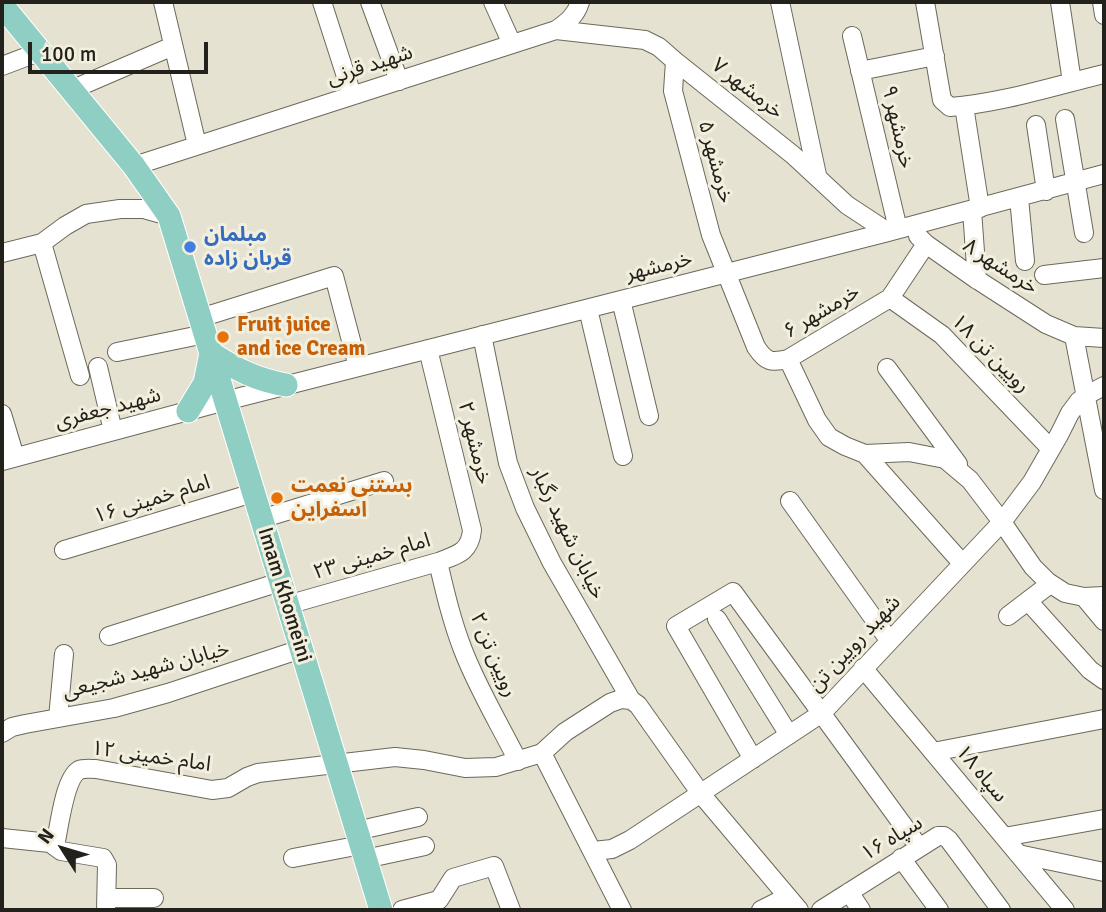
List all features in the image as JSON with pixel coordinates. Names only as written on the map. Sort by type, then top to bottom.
[{"type":"main road","name":"Imam Khomeini","points":[[7,5],[39,51],[134,166],[169,216],[381,910]]},
{"type":"main road","points":[[205,335],[248,375],[286,385]]},
{"type":"main road","points":[[188,411],[205,383],[205,335]]},
{"type":"street","points":[[163,2],[197,145]]},
{"type":"street","points":[[322,2],[352,96]]},
{"type":"street","points":[[370,2],[399,80]]},
{"type":"street","points":[[493,2],[512,44]]},
{"type":"street","points":[[556,30],[577,12],[580,2]]},
{"type":"street","points":[[780,2],[817,175]]},
{"type":"street","points":[[925,2],[942,100],[950,107],[1104,74]]},
{"type":"street","points":[[1060,2],[1072,82]]},
{"type":"street","points":[[1102,2],[1104,15]]},
{"type":"street","name":"شهید قرنی","points":[[134,166],[556,30]]},
{"type":"street","name":"خرمشهر ۷","points":[[556,30],[645,40],[659,47],[817,175],[847,205],[898,229]]},
{"type":"street","name":"خرمشهر ۹","points":[[852,36],[898,229]]},
{"type":"street","points":[[71,90],[173,46]]},
{"type":"street","points":[[2,66],[39,51]]},
{"type":"street","points":[[860,71],[935,55]]},
{"type":"street","name":"خرمشهر ۵","points":[[675,61],[673,91],[710,234],[726,273]]},
{"type":"street","points":[[964,106],[976,209],[977,280]]},
{"type":"street","points":[[1065,119],[1084,233]]},
{"type":"street","points":[[1036,125],[1046,191]]},
{"type":"street","name":"خرمشهر","points":[[225,401],[1104,174]]},
{"type":"street","points":[[1019,198],[1025,261]]},
{"type":"street","points":[[2,253],[42,243],[86,214],[144,209],[169,216]]},
{"type":"street","name":"خرمشهر ۸","points":[[898,229],[926,244],[1046,324],[1074,336]]},
{"type":"street","points":[[42,243],[80,376]]},
{"type":"street","name":"خرمشهر ۶","points":[[726,273],[756,347],[768,361],[777,362],[788,359],[890,298],[926,244]]},
{"type":"street","points":[[1044,275],[1104,268]]},
{"type":"street","points":[[117,352],[205,335],[334,276],[358,367]]},
{"type":"street","name":"رویین تن ۱۸","points":[[890,298],[942,335],[1051,449]]},
{"type":"street","points":[[621,300],[649,415]]},
{"type":"street","points":[[588,309],[623,456]]},
{"type":"street","name":"خیابان شهید رگبار","points":[[482,335],[508,463],[525,508],[552,563],[631,700],[638,705],[701,794],[793,904]]},
{"type":"street","points":[[1104,338],[1074,336],[1104,490]]},
{"type":"street","name":"خرمشهر ۲","points":[[428,349],[472,530],[468,547]]},
{"type":"street","points":[[788,359],[817,420],[829,437],[865,454],[909,453],[945,459],[970,480]]},
{"type":"street","points":[[98,367],[113,431]]},
{"type":"street","points":[[887,368],[1033,567],[1050,584],[1065,593],[1084,597],[1104,596]]},
{"type":"street","points":[[1087,395],[1104,386]]},
{"type":"street","name":"شهید رویین تن","points":[[593,851],[612,849],[630,839],[822,713],[1002,522],[1032,482],[1070,413],[1087,395]]},
{"type":"street","name":"شهید جعفری","points":[[9,459],[225,401]]},
{"type":"street","points":[[2,414],[9,459]]},
{"type":"street","points":[[865,454],[962,563]]},
{"type":"street","points":[[261,519],[384,481]]},
{"type":"street","name":"امام خمینی ۱۶","points":[[64,550],[253,493]]},
{"type":"street","points":[[790,501],[890,640]]},
{"type":"street","name":"امام خمینی ۲۳","points":[[287,605],[438,562],[468,547]]},
{"type":"street","name":"رویین تن ۲","points":[[438,562],[463,650],[474,677],[519,761]]},
{"type":"street","points":[[109,636],[281,582]]},
{"type":"street","points":[[1008,616],[1050,584]]},
{"type":"street","points":[[753,759],[676,626],[733,592],[919,847]]},
{"type":"street","points":[[1084,597],[1104,621]]},
{"type":"street","points":[[1028,601],[1090,670],[1104,680]]},
{"type":"street","points":[[717,619],[789,735]]},
{"type":"street","name":"خیابان شهید شجیعی","points":[[2,733],[12,727],[114,708],[168,693],[301,649]]},
{"type":"street","points":[[58,718],[64,654]]},
{"type":"street","name":"سپاه ۱۸","points":[[863,668],[1065,910]]},
{"type":"street","points":[[622,910],[542,754],[565,732],[610,703],[621,699],[631,700]]},
{"type":"street","points":[[933,752],[1104,719]]},
{"type":"street","name":"امام خمینی ۱۲","points":[[55,846],[72,776],[84,769],[212,790],[228,788],[258,774],[395,757],[465,768],[496,767],[542,754]]},
{"type":"street","points":[[361,845],[418,817]]},
{"type":"street","points":[[1004,837],[1104,819]]},
{"type":"street","name":"سپاه ۱۶","points":[[821,910],[919,847],[938,836],[944,836],[1001,910]]},
{"type":"street","points":[[2,838],[50,842],[61,851],[103,858],[107,864],[107,904],[154,898]]},
{"type":"street","points":[[293,858],[361,845],[425,846]]},
{"type":"street","points":[[1018,854],[1104,872]]},
{"type":"street","points":[[901,858],[939,910]]},
{"type":"street","points":[[402,910],[439,900],[453,878],[494,866],[511,910]]},
{"type":"street","points":[[849,892],[861,910]]},
{"type":"street","points":[[761,910],[793,904]]},
{"type":"place","name":"مبلمان قربان زاده","points":[[190,247]]},
{"type":"place","name":"Fruit juice and ice Cream","points":[[223,337]]},
{"type":"place","name":"بستنی نعمت اسفراین","points":[[277,498]]}]
